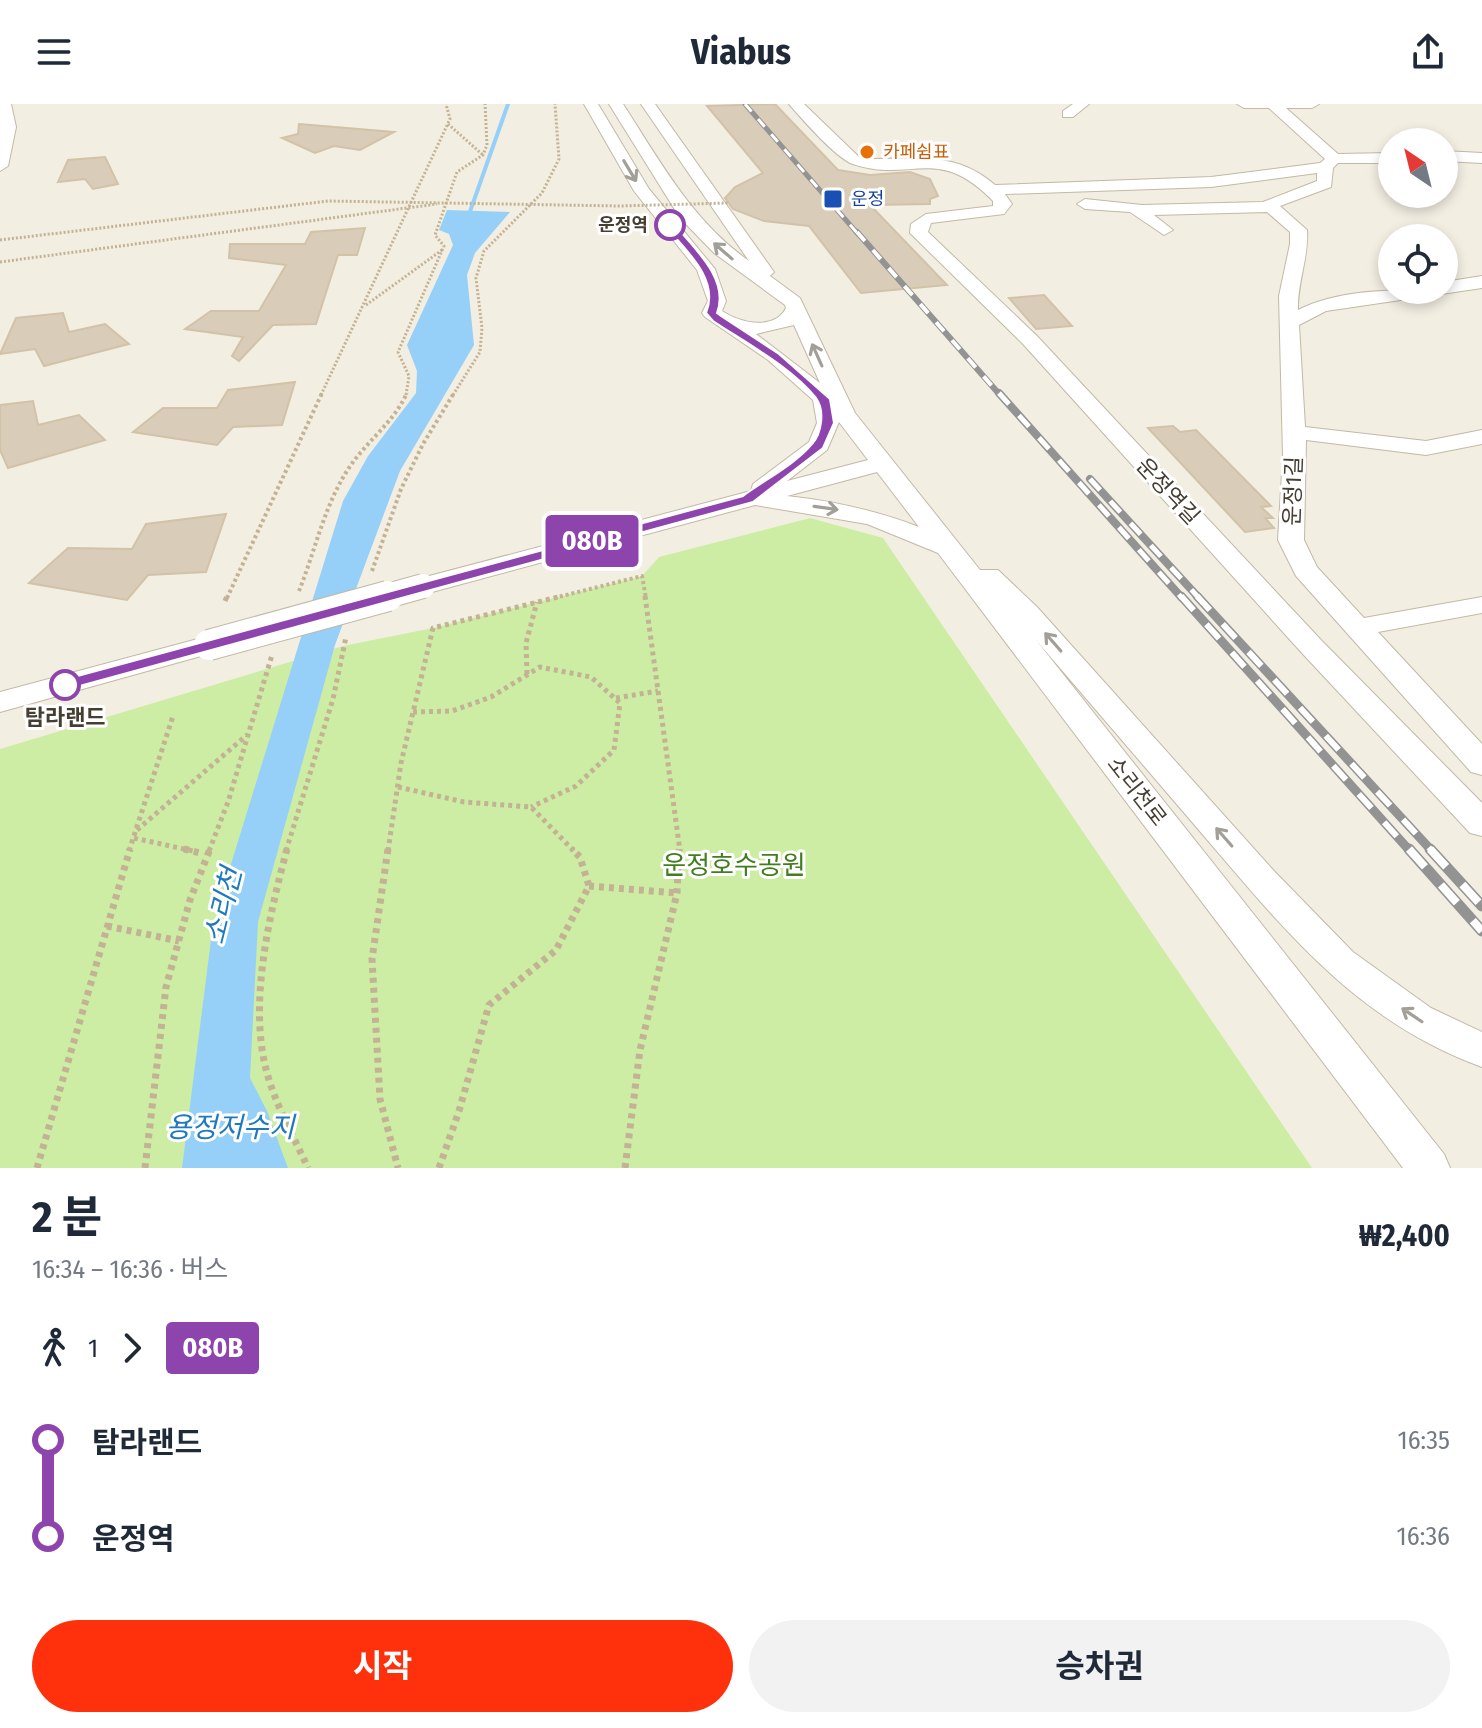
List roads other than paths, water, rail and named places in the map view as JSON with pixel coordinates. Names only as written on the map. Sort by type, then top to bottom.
[{"type":"street","points":[[0,166],[8,112],[4,104]]},
{"type":"street","points":[[591,104],[642,191],[706,269],[717,301],[712,313],[775,356],[845,415]]},
{"type":"street","points":[[616,104],[686,214],[720,249],[791,303]]},
{"type":"street","points":[[648,104],[750,253],[791,303],[845,415]]},
{"type":"street","points":[[796,104],[854,160],[870,164],[944,163],[955,166],[998,197]]},
{"type":"street","points":[[1068,114],[1082,104]]},
{"type":"street","points":[[1244,104],[1312,104]]},
{"type":"street","points":[[1139,210],[1272,207],[1269,205],[1325,184],[1329,163],[1274,105]]},
{"type":"street","points":[[1458,157],[1482,158]]},
{"type":"street","name":"운정역길","points":[[998,197],[1211,182],[1329,163],[1378,159]]},
{"type":"street","name":"운정역길","points":[[998,197],[1111,204],[1139,210]]},
{"type":"street","name":"운정역길","points":[[998,197],[998,210],[926,219],[919,224],[919,233],[1030,340],[1311,646],[1482,824]]},
{"type":"street","name":"운정1길","points":[[1272,207],[1298,230],[1299,244],[1288,296],[1294,432],[1291,540],[1305,570],[1482,764]]},
{"type":"street","points":[[1139,210],[1164,230]]},
{"type":"street","points":[[1458,286],[1482,282]]},
{"type":"street","points":[[717,301],[744,292],[791,303]]},
{"type":"street","points":[[1289,322],[1321,306],[1378,298]]},
{"type":"street","points":[[726,324],[768,327],[790,319],[791,303]]},
{"type":"street","points":[[748,499],[819,445],[828,423],[824,399]]},
{"type":"street","name":"소리천로","points":[[845,415],[1429,1168]]},
{"type":"street","points":[[1294,432],[1426,448],[1482,437]]},
{"type":"street","points":[[0,702],[883,463]]},
{"type":"street","points":[[909,497],[1027,613],[1262,880],[1340,963],[1417,1020],[1482,1050]]},
{"type":"street","points":[[748,499],[835,509],[876,519],[949,548]]},
{"type":"street","points":[[1359,627],[1482,605]]},
{"type":"water","name":"용정저수지","points":[[447,210],[510,212],[475,253],[467,275],[474,345],[400,471],[335,645],[258,922],[250,1078],[267,1111],[288,1168],[182,1168],[211,940],[227,877],[343,501],[368,456],[416,393],[417,371],[407,345],[453,245],[449,234],[439,230]]},
{"type":"waterway","points":[[467,220],[508,104]]},
{"type":"railway","points":[[745,104],[858,234]]},
{"type":"railway","points":[[857,232],[1000,395]]},
{"type":"railway","points":[[999,393],[1182,598]]},
{"type":"railway","points":[[1090,479],[1199,598]]},
{"type":"railway","points":[[1181,596],[1410,851]]},
{"type":"railway","points":[[1197,596],[1432,851]]},
{"type":"railway","points":[[1409,849],[1482,931]]},
{"type":"railway","points":[[1430,849],[1482,906]]},
{"type":"place","name":"카페쉼표","points":[[867,152]]},
{"type":"place","name":"운정","points":[[833,199]]},
{"type":"place","name":"운정역","points":[[670,225]]},
{"type":"place","name":"탐라랜드","points":[[65,685]]},
{"type":"park label","name":"운정호수공원","points":[[734,865]]},
{"type":"water label","name":"소리천","points":[[223,906]]}]
